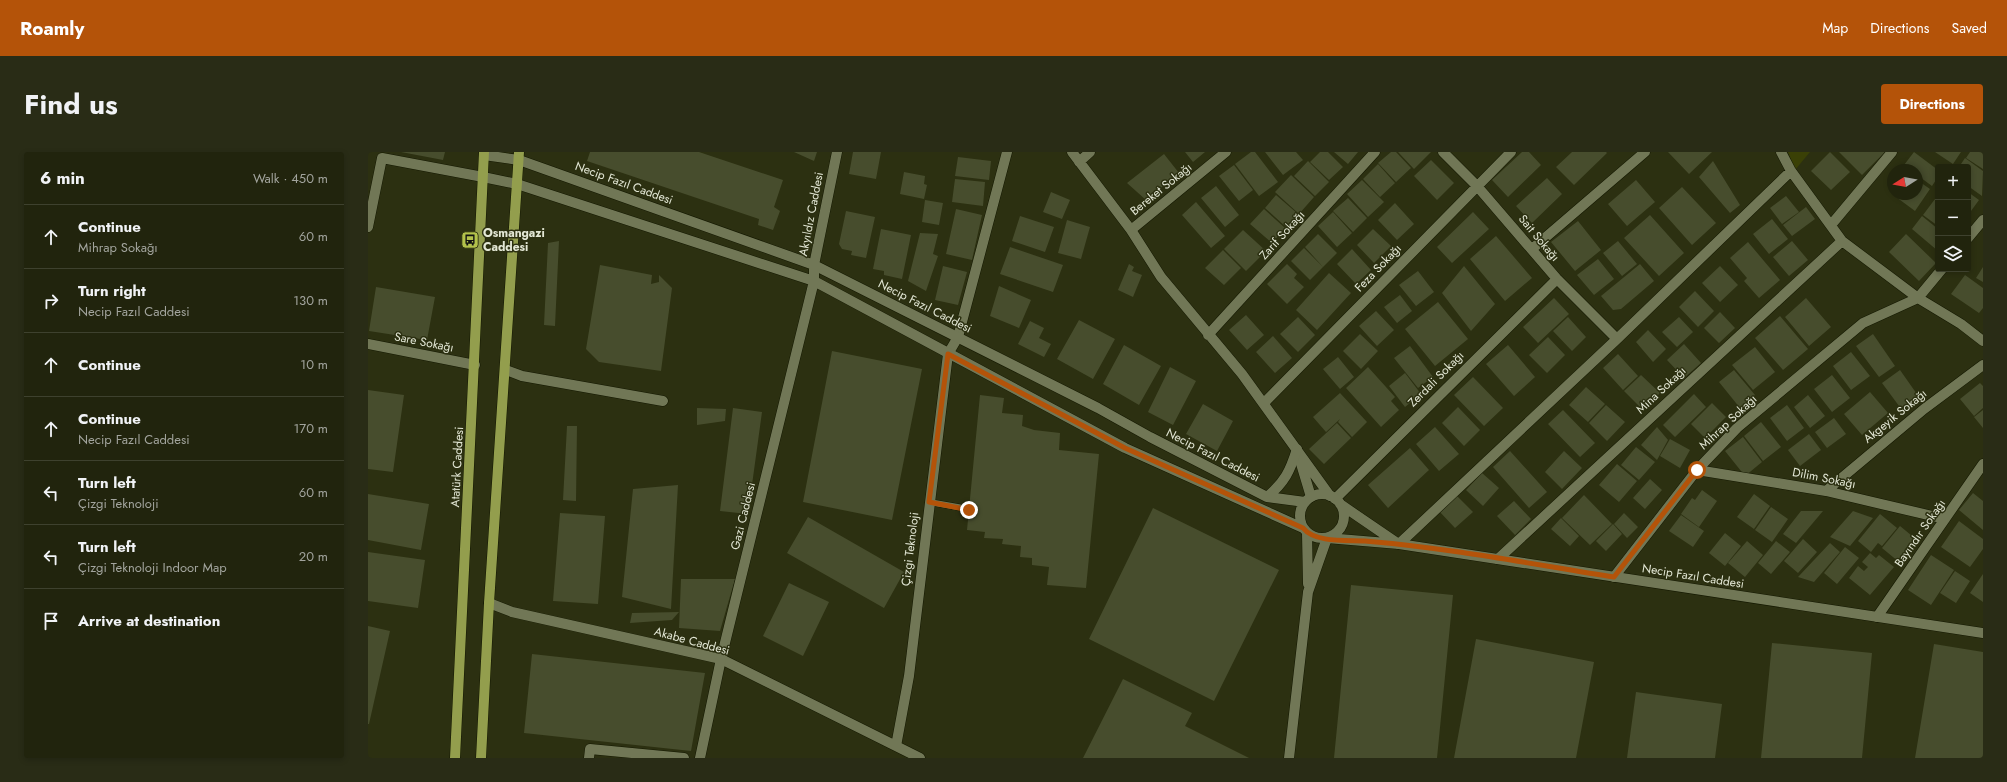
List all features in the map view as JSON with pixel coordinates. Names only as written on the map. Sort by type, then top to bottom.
[{"type":"main road","name":"Atatürk Caddesi","points":[[455,758],[484,154]]},
{"type":"main road","points":[[481,758],[489,603],[506,370],[519,156]]},
{"type":"street","name":"Akyıldız Caddesi","points":[[814,281],[814,265],[837,152]]},
{"type":"street","points":[[948,354],[958,337],[1007,152]]},
{"type":"street","points":[[368,227],[382,158],[517,184],[814,281],[1125,448],[1305,530],[1320,539],[1334,535],[1342,525],[1344,518],[1335,500],[1296,450],[1242,374],[1161,277],[1131,230],[1072,152]]},
{"type":"street","points":[[1079,162],[1090,152]]},
{"type":"street","name":"Bereket Sokağı","points":[[1131,230],[1226,152]]},
{"type":"street","name":"Zarif Sokağı","points":[[1208,335],[1375,152]]},
{"type":"street","name":"Sait Sokağı","points":[[1443,152],[1477,186],[1557,279],[1618,339]]},
{"type":"street","name":"Feza Sokağı","points":[[1264,403],[1511,152]]},
{"type":"street","points":[[1532,249],[1645,152]]},
{"type":"street","points":[[1781,152],[1791,171],[1842,241],[1918,298],[1961,324],[1983,342]]},
{"type":"street","points":[[1831,225],[1892,152]]},
{"type":"street","name":"Atatürk Caddesi","points":[[484,154],[519,156]]},
{"type":"street","name":"Necip Fazıl Caddesi","points":[[519,156],[814,265],[1098,408],[1267,497],[1308,500]]},
{"type":"street","points":[[1289,758],[1308,592],[1305,530],[1300,514],[1308,500],[1317,495],[1335,500],[1399,544],[1618,339],[1791,171]]},
{"type":"street","points":[[1970,236],[1983,220]]},
{"type":"street","name":"Mina Sokağı","points":[[1498,559],[1842,241]]},
{"type":"street","points":[[1918,298],[1940,272]]},
{"type":"street","name":"Zerdali Sokağı","points":[[1335,500],[1557,279]]},
{"type":"street","name":"Gazi Caddesi","points":[[700,758],[721,659],[814,281]]},
{"type":"street","name":"Mihrap Sokağı","points":[[1614,577],[1697,470],[1737,428],[1863,323],[1918,298]]},
{"type":"street","name":"Sare Sokağı","points":[[368,344],[475,365]]},
{"type":"street","name":"Çizgi Teknoloji","points":[[896,746],[909,676],[948,354]]},
{"type":"street","name":"Akgeyik Sokağı","points":[[1826,491],[1924,409],[1983,364]]},
{"type":"street","points":[[506,370],[522,376],[663,401]]},
{"type":"street","points":[[1267,497],[1278,488],[1289,473],[1296,450]]},
{"type":"street","points":[[1296,450],[1308,500]]},
{"type":"street","name":"Bayındır Sokağı","points":[[1877,617],[1983,464]]},
{"type":"street","name":"Dilim Sokağı","points":[[1697,470],[1826,491],[1945,519]]},
{"type":"street","name":"Necip Fazıl Caddesi","points":[[1327,538],[1399,544],[1983,633]]},
{"type":"street","points":[[1308,592],[1327,538]]},
{"type":"street","name":"Akabe Caddesi","points":[[489,603],[512,612],[721,659],[920,758]]},
{"type":"street","points":[[589,758],[590,749],[684,758]]},
{"type":"lane","points":[[929,502],[969,510]]},
{"type":"green space","points":[[1788,152],[1810,152],[1795,170]]},
{"type":"building","points":[[401,152],[445,152],[443,160]]},
{"type":"building","points":[[590,152],[699,152],[783,180],[774,207],[780,211],[773,230],[758,225],[759,219],[587,161]]},
{"type":"building","points":[[794,152],[817,152],[814,161]]},
{"type":"building","points":[[853,152],[881,152],[876,179],[849,174]]},
{"type":"building","points":[[1185,152],[1205,152],[1193,162]]},
{"type":"building","points":[[1251,152],[1255,152],[1278,182],[1259,196],[1235,164]]},
{"type":"building","points":[[1265,152],[1296,152],[1303,160],[1283,175]]},
{"type":"building","points":[[1320,152],[1328,152],[1343,167],[1329,180],[1310,162]]},
{"type":"building","points":[[1334,152],[1358,152],[1348,164]]},
{"type":"building","points":[[1391,152],[1396,152],[1411,168],[1396,182],[1378,163]]},
{"type":"building","points":[[1398,152],[1431,152],[1414,169]]},
{"type":"building","points":[[1522,152],[1529,152],[1541,165],[1508,197],[1492,180]]},
{"type":"building","points":[[1572,152],[1607,153],[1574,185],[1556,167]]},
{"type":"building","points":[[1668,152],[1712,152],[1689,174]]},
{"type":"building","points":[[1830,152],[1850,172],[1831,190],[1811,171]]},
{"type":"building","points":[[1839,152],[1885,152],[1862,175]]},
{"type":"building","points":[[1914,152],[1935,168],[1935,182],[1932,186],[1923,179],[1923,164],[1905,164]]},
{"type":"building","points":[[1935,152],[1961,152],[1953,164]]},
{"type":"building","points":[[1970,152],[1983,152],[1983,169],[1966,158]]},
{"type":"building","points":[[1164,154],[1179,173],[1146,200],[1127,183]]},
{"type":"building","points":[[958,157],[991,161],[989,180],[955,176]]},
{"type":"building","points":[[1965,158],[1983,171],[1982,196],[1971,188],[1971,164],[1961,164]]},
{"type":"building","points":[[1431,160],[1454,183],[1437,200],[1414,176]]},
{"type":"building","points":[[1308,161],[1329,182],[1315,196],[1294,176]]},
{"type":"building","points":[[1713,161],[1740,205],[1730,213],[1699,177]]},
{"type":"building","points":[[1378,164],[1395,183],[1380,197],[1363,179]]},
{"type":"building","points":[[1234,165],[1253,190],[1239,201],[1219,176]]},
{"type":"building","points":[[904,172],[925,176],[924,184],[927,185],[924,199],[900,194]]},
{"type":"building","points":[[1291,175],[1314,197],[1299,214],[1275,192]]},
{"type":"building","points":[[1547,178],[1562,194],[1532,223],[1516,206]]},
{"type":"building","points":[[955,179],[985,182],[983,206],[952,202]]},
{"type":"building","points":[[1362,180],[1384,202],[1368,217],[1347,194]]},
{"type":"building","points":[[1636,180],[1655,202],[1627,226],[1608,204]]},
{"type":"building","points":[[1923,184],[1930,189],[1923,199]]},
{"type":"building","points":[[1216,186],[1239,215],[1225,227],[1201,198]]},
{"type":"building","points":[[1682,187],[1716,223],[1692,245],[1659,208]]},
{"type":"building","points":[[1051,192],[1070,200],[1062,219],[1043,212]]},
{"type":"building","points":[[1971,194],[1979,200],[1971,211]]},
{"type":"building","points":[[1276,195],[1298,214],[1286,227],[1265,208]]},
{"type":"building","points":[[1786,196],[1799,212],[1782,224],[1770,208]]},
{"type":"building","points":[[1348,198],[1367,218],[1353,232],[1333,211]]},
{"type":"building","points":[[1935,199],[1935,224],[1923,215]]},
{"type":"building","points":[[925,200],[943,203],[939,225],[922,222]]},
{"type":"building","points":[[1900,200],[1922,200],[1915,211]]},
{"type":"building","points":[[1196,202],[1225,236],[1211,248],[1182,215]]},
{"type":"building","points":[[1395,203],[1414,224],[1397,240],[1378,220]]},
{"type":"building","points":[[1806,207],[1815,219],[1792,236],[1783,225]]},
{"type":"building","points":[[956,209],[982,215],[972,260],[946,254]]},
{"type":"building","points":[[1264,209],[1285,228],[1272,243],[1250,224]]},
{"type":"building","points":[[846,211],[875,217],[866,258],[851,255],[852,251],[842,249],[839,244]]},
{"type":"building","points":[[1333,212],[1352,233],[1337,247],[1318,226]]},
{"type":"building","points":[[1473,212],[1489,229],[1452,263],[1437,247]]},
{"type":"building","points":[[1650,215],[1684,253],[1659,276],[1624,238]]},
{"type":"building","points":[[1020,216],[1054,227],[1045,252],[1012,241]]},
{"type":"building","points":[[1922,216],[1935,227],[1935,248],[1912,229]]},
{"type":"building","points":[[1772,219],[1788,239],[1769,254],[1753,234]]},
{"type":"building","points":[[1067,220],[1090,227],[1081,259],[1058,253]]},
{"type":"building","points":[[1578,221],[1601,250],[1575,271],[1551,242]]},
{"type":"building","points":[[881,229],[911,235],[902,279],[884,275],[884,271],[873,269]]},
{"type":"building","points":[[1373,229],[1391,246],[1374,263],[1357,245]]},
{"type":"building","points":[[1243,230],[1266,251],[1246,271],[1224,249]]},
{"type":"building","points":[[920,233],[938,234],[933,254],[938,256],[926,291],[908,281]]},
{"type":"building","points":[[1318,234],[1337,253],[1323,267],[1305,247]]},
{"type":"building","points":[[1906,234],[1935,262],[1935,264],[1919,281],[1889,252]]},
{"type":"building","points":[[1496,236],[1532,278],[1505,301],[1470,259]]},
{"type":"building","points":[[559,241],[555,326],[544,325],[548,243]]},
{"type":"building","points":[[1618,241],[1637,264],[1622,276],[1603,253]]},
{"type":"building","points":[[1792,241],[1808,260],[1789,276],[1773,257]]},
{"type":"building","points":[[1748,242],[1780,280],[1759,298],[1744,281],[1747,278],[1730,258]]},
{"type":"building","points":[[1010,247],[1063,265],[1053,292],[1000,274]]},
{"type":"building","points":[[1304,248],[1323,267],[1310,280],[1291,261]]},
{"type":"building","points":[[1352,249],[1371,270],[1356,284],[1337,264]]},
{"type":"building","points":[[1223,250],[1241,268],[1224,285],[1205,268]]},
{"type":"building","points":[[1598,259],[1614,279],[1594,295],[1577,275]]},
{"type":"building","points":[[1129,264],[1134,267],[1132,271],[1142,275],[1133,297],[1118,290]]},
{"type":"building","points":[[1287,264],[1297,274],[1294,278],[1304,287],[1287,304],[1267,284]]},
{"type":"building","points":[[1640,264],[1654,281],[1621,309],[1613,310],[1601,296]]},
{"type":"building","points":[[600,265],[652,275],[651,284],[659,282],[659,275],[672,288],[661,371],[599,362],[586,349]]},
{"type":"building","points":[[943,266],[967,272],[958,305],[935,300]]},
{"type":"building","points":[[1464,266],[1495,304],[1471,331],[1442,293]]},
{"type":"building","points":[[1720,266],[1738,285],[1720,302],[1702,283]]},
{"type":"building","points":[[1983,267],[1983,282],[1976,278]]},
{"type":"building","points":[[1418,271],[1434,292],[1416,306],[1399,285]]},
{"type":"building","points":[[1329,273],[1351,293],[1317,330],[1296,310]]},
{"type":"building","points":[[1965,275],[1983,288],[1983,308],[1979,313],[1951,294]]},
{"type":"building","points":[[999,286],[1031,300],[1019,328],[990,316]]},
{"type":"building","points":[[376,287],[435,297],[427,340],[369,331]]},
{"type":"building","points":[[1695,291],[1714,311],[1698,327],[1679,307]]},
{"type":"building","points":[[1400,295],[1412,311],[1397,323],[1384,307]]},
{"type":"building","points":[[1554,298],[1569,314],[1538,343],[1523,327]]},
{"type":"building","points":[[1806,298],[1831,327],[1809,346],[1785,317]]},
{"type":"building","points":[[1438,302],[1468,339],[1435,366],[1405,329]]},
{"type":"building","points":[[1376,311],[1394,330],[1377,346],[1359,326]]},
{"type":"building","points":[[1720,312],[1735,328],[1719,343],[1704,328]]},
{"type":"building","points":[[1246,315],[1264,335],[1247,350],[1229,330]]},
{"type":"building","points":[[1780,316],[1808,349],[1783,370],[1755,338]]},
{"type":"building","points":[[1298,317],[1315,335],[1298,352],[1280,334]]},
{"type":"building","points":[[1568,317],[1586,337],[1572,351],[1553,331]]},
{"type":"building","points":[[1679,317],[1693,332],[1677,347],[1662,332]]},
{"type":"building","points":[[1079,320],[1115,339],[1093,379],[1057,359]]},
{"type":"building","points":[[1030,321],[1044,328],[1039,338],[1051,344],[1044,357],[1018,344]]},
{"type":"building","points":[[1648,330],[1666,349],[1653,362],[1636,342]]},
{"type":"building","points":[[1360,334],[1378,351],[1361,369],[1343,351]]},
{"type":"building","points":[[1873,334],[1895,366],[1879,377],[1856,346]]},
{"type":"building","points":[[1273,336],[1292,358],[1275,373],[1256,352]]},
{"type":"building","points":[[1548,337],[1565,355],[1547,373],[1529,355]]},
{"type":"building","points":[[1684,344],[1701,363],[1684,378],[1667,360]]},
{"type":"building","points":[[1124,345],[1161,366],[1139,405],[1103,384]]},
{"type":"building","points":[[1508,345],[1535,377],[1514,396],[1486,364]]},
{"type":"building","points":[[1410,346],[1433,377],[1418,388],[1394,358]]},
{"type":"building","points":[[1755,347],[1775,372],[1753,390],[1732,365]]},
{"type":"building","points":[[832,351],[922,369],[892,520],[803,502]]},
{"type":"building","points":[[1851,352],[1870,376],[1851,390],[1833,366]]},
{"type":"building","points":[[1618,354],[1638,376],[1623,390],[1603,368]]},
{"type":"building","points":[[1338,357],[1354,377],[1340,389],[1323,369]]},
{"type":"building","points":[[1170,367],[1196,381],[1173,425],[1148,412]]},
{"type":"building","points":[[1368,367],[1395,397],[1391,401],[1399,410],[1381,427],[1346,388]]},
{"type":"building","points":[[1734,370],[1755,395],[1740,408],[1719,382]]},
{"type":"building","points":[[1900,370],[1919,397],[1902,410],[1882,383]]},
{"type":"building","points":[[1405,373],[1421,394],[1405,407],[1389,386]]},
{"type":"building","points":[[1641,375],[1660,393],[1643,410],[1624,391]]},
{"type":"building","points":[[1832,375],[1850,398],[1832,412],[1814,389]]},
{"type":"building","points":[[1473,377],[1503,408],[1484,426],[1454,395]]},
{"type":"building","points":[[1980,383],[1983,386],[1983,408],[1974,416],[1960,399]]},
{"type":"building","points":[[1586,387],[1605,404],[1588,422],[1569,405]]},
{"type":"building","points":[[368,390],[404,395],[393,472],[368,469]]},
{"type":"building","points":[[1870,392],[1888,413],[1862,435],[1844,414]]},
{"type":"building","points":[[1340,393],[1367,422],[1352,437],[1338,422],[1340,419],[1326,432],[1313,417]]},
{"type":"building","points":[[1694,394],[1706,407],[1675,437],[1663,425]]},
{"type":"building","points":[[980,395],[1004,398],[1002,413],[1023,415],[1022,426],[1034,430],[1060,433],[1059,450],[1099,454],[1086,588],[1047,585],[1049,567],[1032,565],[1032,558],[1020,557],[1021,546],[1002,544],[1003,539],[984,538],[985,532],[967,530]]},
{"type":"building","points":[[1808,395],[1825,416],[1810,428],[1794,407]]},
{"type":"building","points":[[1712,403],[1726,417],[1705,438],[1691,424]]},
{"type":"building","points":[[1203,404],[1233,421],[1217,451],[1186,434]]},
{"type":"building","points":[[1606,405],[1625,422],[1607,441],[1589,423]]},
{"type":"building","points":[[1787,405],[1804,428],[1787,441],[1770,418]]},
{"type":"building","points":[[1458,407],[1480,430],[1464,446],[1442,423]]},
{"type":"building","points":[[697,408],[726,409],[725,421],[697,425]]},
{"type":"building","points":[[733,408],[762,412],[748,514],[720,511]]},
{"type":"building","points":[[1563,410],[1595,443],[1580,457],[1548,424]]},
{"type":"building","points":[[1983,410],[1983,428],[1974,417]]},
{"type":"building","points":[[1834,418],[1846,434],[1827,448],[1815,432]]},
{"type":"building","points":[[1761,422],[1781,447],[1763,461],[1744,436]]},
{"type":"building","points":[[1337,423],[1351,438],[1324,464],[1309,449]]},
{"type":"building","points":[[567,426],[577,426],[576,501],[563,500]]},
{"type":"building","points":[[1435,427],[1459,454],[1439,471],[1416,444]]},
{"type":"building","points":[[1657,427],[1668,440],[1657,460],[1641,445]]},
{"type":"building","points":[[1809,434],[1821,450],[1800,466],[1788,450]]},
{"type":"building","points":[[1743,437],[1762,462],[1745,476],[1725,451]]},
{"type":"building","points":[[1670,439],[1690,450],[1680,468],[1660,456]]},
{"type":"building","points":[[1636,447],[1655,462],[1639,480],[1621,465]]},
{"type":"building","points":[[1410,448],[1429,470],[1388,508],[1368,485]]},
{"type":"building","points":[[1510,451],[1547,492],[1529,508],[1493,467]]},
{"type":"building","points":[[1564,451],[1582,468],[1562,489],[1545,472]]},
{"type":"building","points":[[1617,464],[1637,481],[1619,502],[1599,485]]},
{"type":"building","points":[[1482,473],[1499,488],[1483,506],[1466,490]]},
{"type":"building","points":[[1650,479],[1662,490],[1645,509],[1633,498]]},
{"type":"building","points":[[678,485],[671,609],[622,597],[633,489]]},
{"type":"building","points":[[1702,490],[1717,501],[1699,527],[1681,514],[1692,498],[1695,500]]},
{"type":"building","points":[[1973,493],[1983,501],[1983,530],[1959,510]]},
{"type":"building","points":[[368,494],[429,504],[421,550],[368,540]]},
{"type":"building","points":[[1455,494],[1473,512],[1455,528],[1438,510]]},
{"type":"building","points":[[1754,494],[1770,506],[1754,529],[1737,517]]},
{"type":"building","points":[[1584,495],[1612,524],[1590,545],[1562,518]]},
{"type":"building","points":[[1514,501],[1531,519],[1515,535],[1497,516]]},
{"type":"building","points":[[1771,507],[1788,519],[1772,542],[1755,530]]},
{"type":"building","points":[[1153,508],[1279,570],[1214,701],[1089,639]]},
{"type":"building","points":[[1801,511],[1823,511],[1796,543],[1783,534]]},
{"type":"building","points":[[1853,511],[1873,518],[1850,546],[1830,537]]},
{"type":"building","points":[[560,513],[605,516],[598,604],[553,601]]},
{"type":"building","points":[[1624,513],[1638,527],[1627,538],[1614,524]]},
{"type":"building","points":[[1880,514],[1897,528],[1882,546],[1878,543],[1871,552],[1858,541]]},
{"type":"building","points":[[1681,515],[1704,531],[1693,547],[1669,531]]},
{"type":"building","points":[[808,517],[904,572],[884,608],[787,553]]},
{"type":"building","points":[[1561,518],[1579,536],[1570,546],[1551,529]]},
{"type":"building","points":[[1959,521],[1983,539],[1983,549],[1970,567],[1941,547]]},
{"type":"building","points":[[1613,524],[1622,534],[1606,551],[1596,541]]},
{"type":"building","points":[[1900,526],[1917,540],[1899,562],[1882,548]]},
{"type":"building","points":[[1725,533],[1741,546],[1725,566],[1709,553]]},
{"type":"building","points":[[1803,539],[1817,552],[1798,573],[1784,561]]},
{"type":"building","points":[[1747,541],[1763,555],[1745,577],[1728,563]]},
{"type":"building","points":[[1776,541],[1790,552],[1771,574],[1758,563]]},
{"type":"building","points":[[1830,543],[1840,552],[1814,582],[1798,577]]},
{"type":"building","points":[[1845,547],[1859,558],[1837,584],[1824,573]]},
{"type":"building","points":[[368,552],[425,560],[418,608],[368,601]]},
{"type":"building","points":[[1870,553],[1876,558],[1879,555],[1894,567],[1870,595],[1849,578],[1858,566],[1864,571],[1868,567],[1862,562]]},
{"type":"building","points":[[1931,555],[1954,570],[1931,605],[1908,590]]},
{"type":"building","points":[[1955,571],[1970,581],[1956,603],[1940,593]]},
{"type":"building","points":[[1983,574],[1983,602],[1970,593]]},
{"type":"building","points":[[681,579],[735,579],[720,631],[679,628]]},
{"type":"building","points":[[789,583],[829,602],[803,656],[763,636]]},
{"type":"building","points":[[1351,585],[1453,595],[1437,758],[1334,758]]},
{"type":"building","points":[[679,612],[672,620],[630,623],[632,613]]},
{"type":"building","points":[[368,626],[390,631],[369,724],[368,724]]},
{"type":"building","points":[[1476,639],[1594,662],[1576,758],[1454,758]]},
{"type":"building","points":[[1772,643],[1872,653],[1862,758],[1761,758]]},
{"type":"building","points":[[1934,644],[1983,652],[1983,758],[1915,758]]},
{"type":"building","points":[[532,654],[705,673],[691,751],[524,733]]},
{"type":"building","points":[[1123,679],[1192,713],[1185,726],[1249,758],[1083,758]]},
{"type":"building","points":[[1636,692],[1722,704],[1715,758],[1627,758]]},
{"type":"place","name":"Osmangazi Caddesi","points":[[470,240]]},
{"type":"route","points":[[969,510],[929,502],[948,354],[1125,448],[1303,528],[1313,537],[1320,539],[1327,538],[1399,544],[1614,577],[1697,470]]}]
